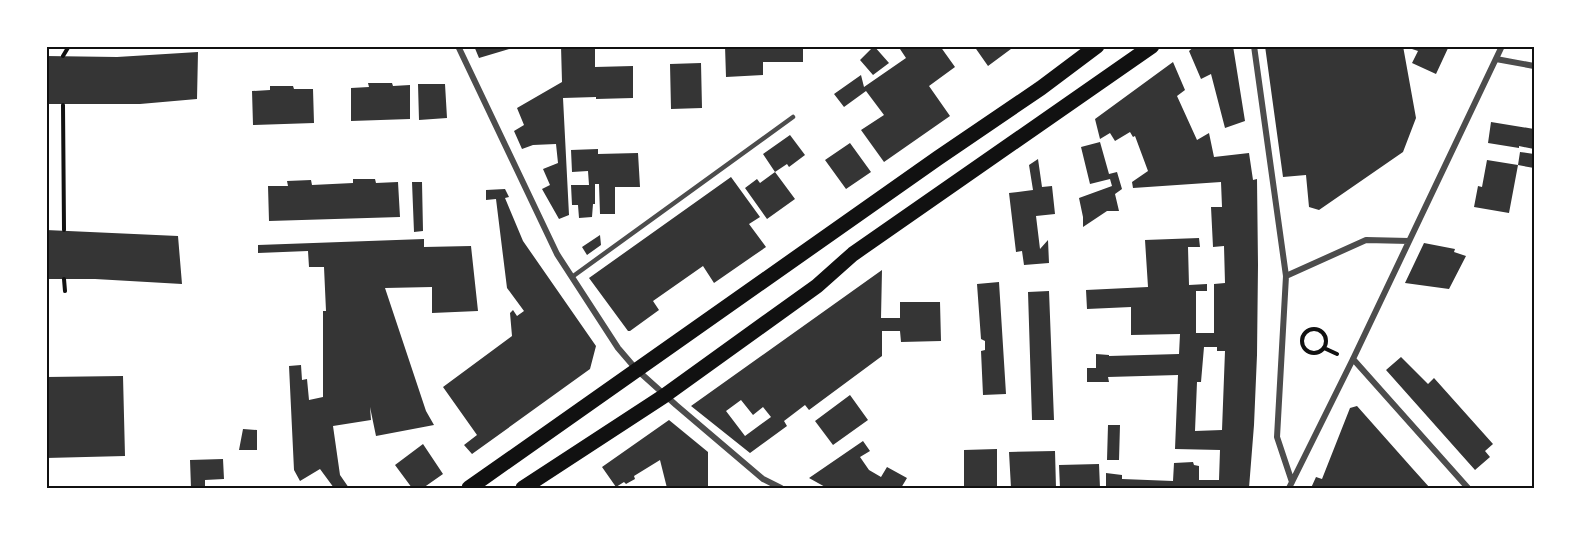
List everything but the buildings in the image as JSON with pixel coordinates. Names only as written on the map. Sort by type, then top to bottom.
[{"type":"main road","points":[[469,489],[636,369],[1041,88],[1097,46]]},
{"type":"main road","points":[[523,489],[664,396],[817,286],[853,254],[1152,46]]},
{"type":"street","points":[[458,46],[557,254],[618,348],[664,396],[763,479],[781,489]]},
{"type":"street","points":[[1254,46],[1286,276],[1277,437],[1291,485]]},
{"type":"street","points":[[1291,485],[1502,46]]},
{"type":"street","points":[[1496,59],[1534,66]]},
{"type":"street","points":[[1286,276],[1366,240],[1409,241]]},
{"type":"street","points":[[1353,359],[1468,489]]},
{"type":"lane","points":[[572,277],[793,117]]},
{"type":"path","points":[[63,56],[69,46]]},
{"type":"path","points":[[63,105],[64,230]]},
{"type":"path","points":[[64,279],[64,291]]},
{"type":"path","points":[[1311,330],[1320,331],[1324,334],[1326,343],[1324,348],[1316,353],[1307,352],[1302,344],[1304,335],[1311,330]]}]
